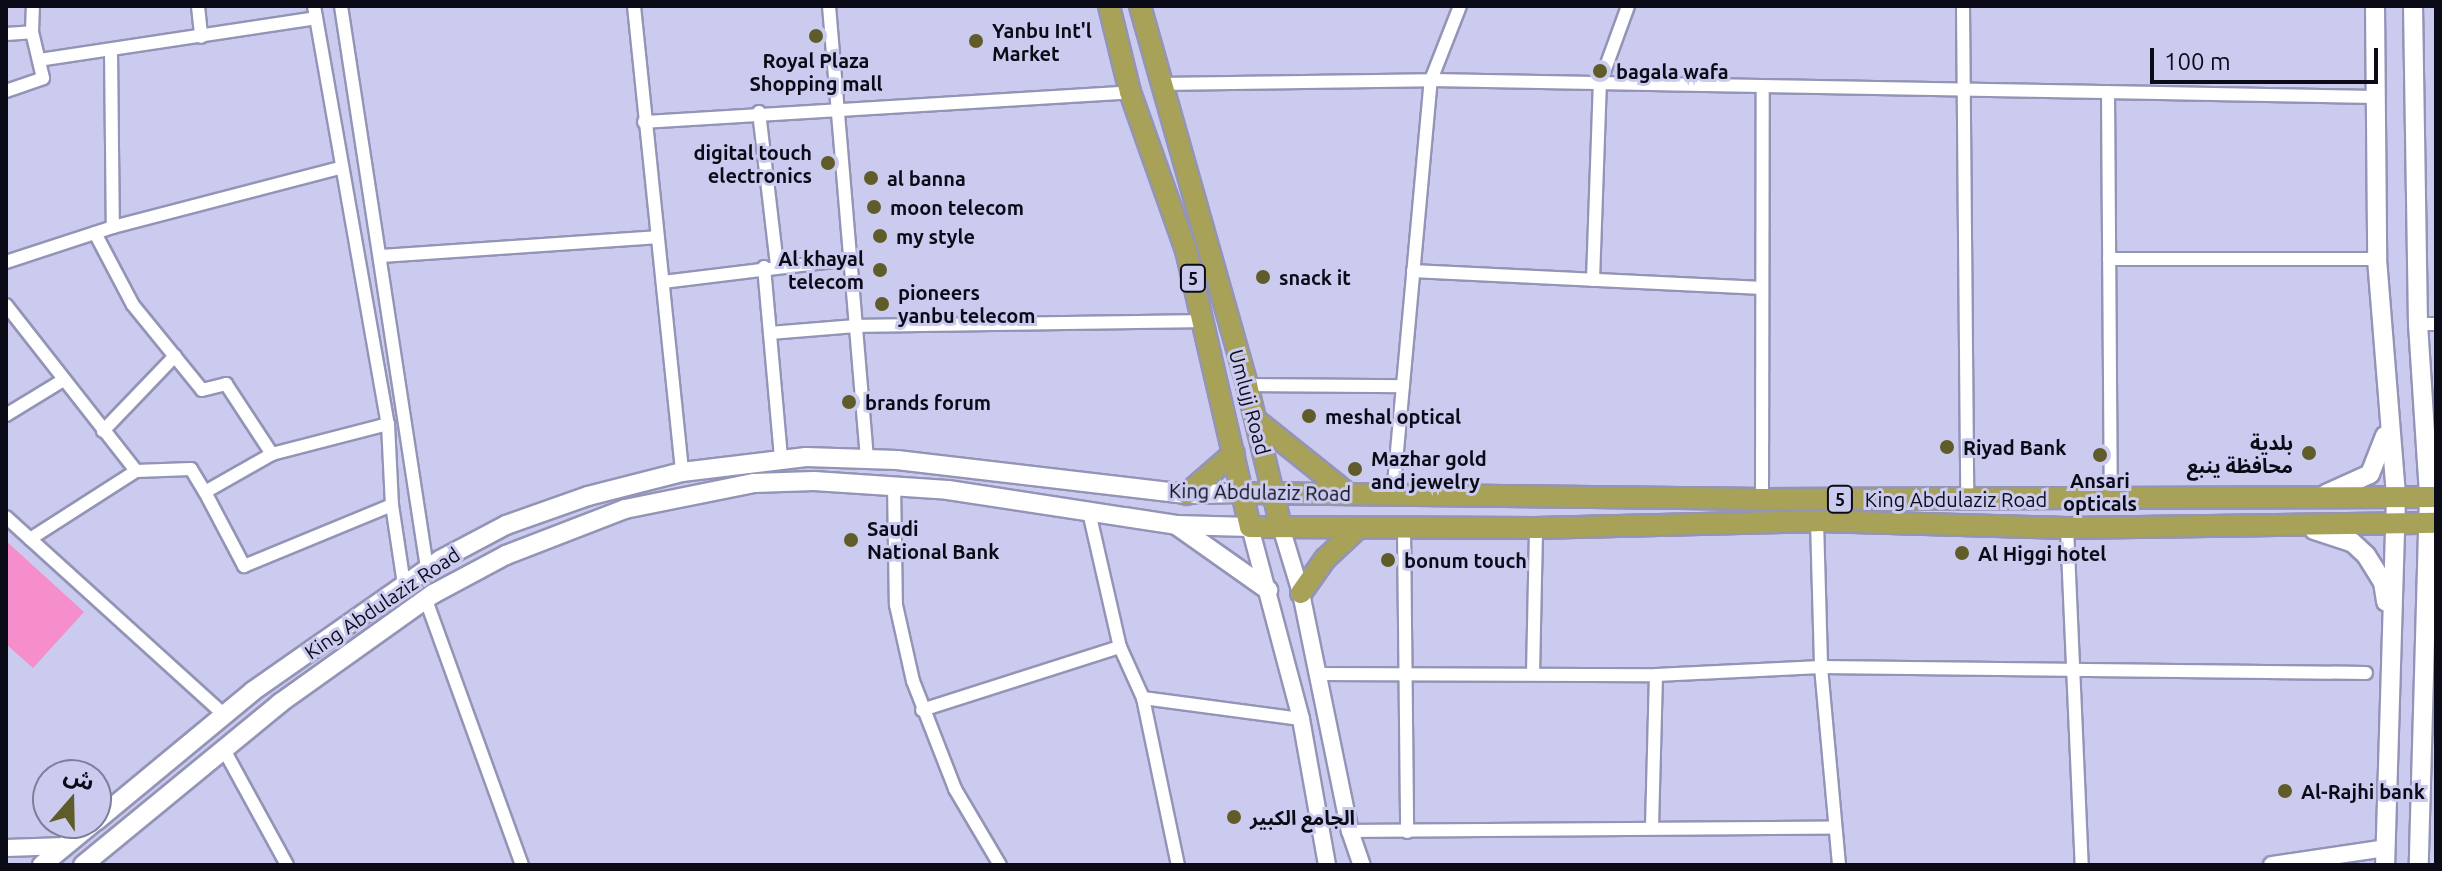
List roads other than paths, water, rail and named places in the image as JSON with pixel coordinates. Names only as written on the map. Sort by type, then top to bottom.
[{"type":"highway","name":"Umlujj Road","points":[[1109,6],[1130,92],[1186,250],[1250,527]]},
{"type":"highway","name":"Umlujj Road","points":[[1140,6],[1158,84],[1257,421],[1281,527]]},
{"type":"highway","points":[[1257,421],[1348,494]]},
{"type":"highway","points":[[1187,494],[1234,453]]},
{"type":"highway","name":"King Abdulaziz Road","points":[[1243,493],[2111,500],[2433,496]]},
{"type":"highway","name":"King Abdulaziz Road","points":[[1281,527],[1536,528],[1817,521],[2067,528],[2432,523]]},
{"type":"highway","name":"5","points":[[1250,527],[1281,527]]},
{"type":"highway","points":[[1301,593],[1325,559],[1358,528]]},
{"type":"main road","points":[[2375,6],[2377,259],[2396,497],[2385,856]]},
{"type":"main road","points":[[2413,6],[2427,324],[2423,393],[2433,496],[2425,639],[2419,865]]},
{"type":"main road","points":[[2423,393],[2436,428]]},
{"type":"main road","points":[[2286,499],[2335,493],[2370,474],[2384,445],[2388,413]]},
{"type":"main road","name":"King Abdulaziz Road","points":[[112,808],[224,715],[427,568],[506,525],[682,472],[781,459],[867,459],[1187,494],[1243,493]]},
{"type":"main road","name":"King Abdulaziz Road","points":[[84,864],[223,748],[426,600],[506,555],[625,509],[754,483],[894,484],[1176,525],[1250,527]]},
{"type":"main road","points":[[1176,525],[1268,590]]},
{"type":"main road","points":[[2292,525],[2335,534],[2366,555],[2383,582],[2392,637]]},
{"type":"main road","points":[[2425,639],[2436,599]]},
{"type":"main road","name":"King Abdulaziz Road","points":[[42,865],[74,839]]},
{"type":"street","points":[[6,91],[43,78],[32,32],[33,6]]},
{"type":"street","points":[[198,6],[201,37]]},
{"type":"street","points":[[341,6],[427,568]]},
{"type":"street","points":[[634,6],[682,472]]},
{"type":"street","points":[[829,6],[867,459]]},
{"type":"street","points":[[1393,495],[1431,80],[1460,6]]},
{"type":"street","points":[[1593,280],[1600,83],[1628,6]]},
{"type":"street","points":[[1963,6],[1967,499]]},
{"type":"street","points":[[39,60],[201,37],[315,12],[339,168],[388,424],[392,505],[404,584]]},
{"type":"street","points":[[6,34],[32,32]]},
{"type":"street","points":[[111,50],[113,227]]},
{"type":"street","points":[[1158,84],[1431,80],[2376,97]]},
{"type":"street","points":[[1762,499],[1763,86]]},
{"type":"street","points":[[644,122],[837,107],[1130,92]]},
{"type":"street","points":[[2108,92],[2111,500]]},
{"type":"street","points":[[759,112],[770,266],[770,333],[781,459]]},
{"type":"street","points":[[6,262],[113,227],[339,168]]},
{"type":"street","points":[[95,233],[133,305],[202,390],[226,384],[272,454]]},
{"type":"street","points":[[380,256],[657,237]]},
{"type":"street","points":[[663,282],[770,266],[850,259]]},
{"type":"street","points":[[2109,259],[2377,259]]},
{"type":"street","points":[[1413,271],[1762,288]]},
{"type":"street","points":[[6,305],[62,381],[136,471]]},
{"type":"street","points":[[770,333],[856,326],[1203,321]]},
{"type":"street","points":[[103,431],[175,356]]},
{"type":"street","points":[[6,415],[62,381]]},
{"type":"street","points":[[1247,385],[1403,386]]},
{"type":"street","points":[[205,492],[272,454],[388,424]]},
{"type":"street","points":[[30,539],[136,471],[191,469],[244,566],[392,505]]},
{"type":"street","points":[[894,484],[896,605],[922,710],[955,789],[1000,865]]},
{"type":"street","points":[[1089,512],[1120,647],[1143,698],[1178,865]]},
{"type":"street","points":[[6,517],[224,715]]},
{"type":"street","points":[[1817,521],[1821,667],[1839,865]]},
{"type":"street","points":[[1250,527],[1301,719],[1327,865]]},
{"type":"street","points":[[1281,527],[1301,593],[1350,831],[1362,865]]},
{"type":"street","points":[[1533,674],[1536,528]]},
{"type":"street","points":[[2067,528],[2082,865]]},
{"type":"street","points":[[1404,529],[1402,674],[1407,832]]},
{"type":"street","points":[[426,600],[522,865]]},
{"type":"street","points":[[922,710],[1120,647]]},
{"type":"street","points":[[1318,674],[1656,675],[1821,667],[2366,673]]},
{"type":"street","points":[[1652,827],[1656,675]]},
{"type":"street","points":[[1143,698],[1301,719]]},
{"type":"street","points":[[223,748],[287,865]]},
{"type":"street","points":[[1350,831],[1835,828]]},
{"type":"street","points":[[6,848],[66,846]]},
{"type":"street","points":[[2272,865],[2385,856]]},
{"type":"place","name":"Royal Plaza Shopping mall","points":[[816,36]]},
{"type":"place","name":"Yanbu Int'l Market","points":[[976,41]]},
{"type":"place","name":"bagala wafa","points":[[1600,71]]},
{"type":"place","name":"digital touch electronics","points":[[828,163]]},
{"type":"place","name":"al banna","points":[[871,178]]},
{"type":"place","name":"moon telecom","points":[[874,207]]},
{"type":"place","name":"my style","points":[[880,236]]},
{"type":"place","name":"Al khayal telecom","points":[[880,270]]},
{"type":"place","name":"snack it","points":[[1263,277]]},
{"type":"place","name":"pioneers yanbu telecom","points":[[882,304]]},
{"type":"place","name":"brands forum","points":[[849,402]]},
{"type":"place","name":"meshal optical","points":[[1309,416]]},
{"type":"place","name":"Riyad Bank","points":[[1947,447]]},
{"type":"place","name":"بلدية محافظة ينبع","points":[[2309,453]]},
{"type":"place","name":"Ansari opticals","points":[[2100,455]]},
{"type":"place","name":"Mazhar gold and jewelry","points":[[1355,469]]},
{"type":"place","name":"Saudi National Bank","points":[[851,540]]},
{"type":"place","name":"Al Higgi hotel","points":[[1962,553]]},
{"type":"place","name":"bonum touch","points":[[1388,560]]},
{"type":"place","name":"Al-Rajhi bank","points":[[2285,791]]},
{"type":"place","name":"الجامع الكبير","points":[[1234,817]]}]
